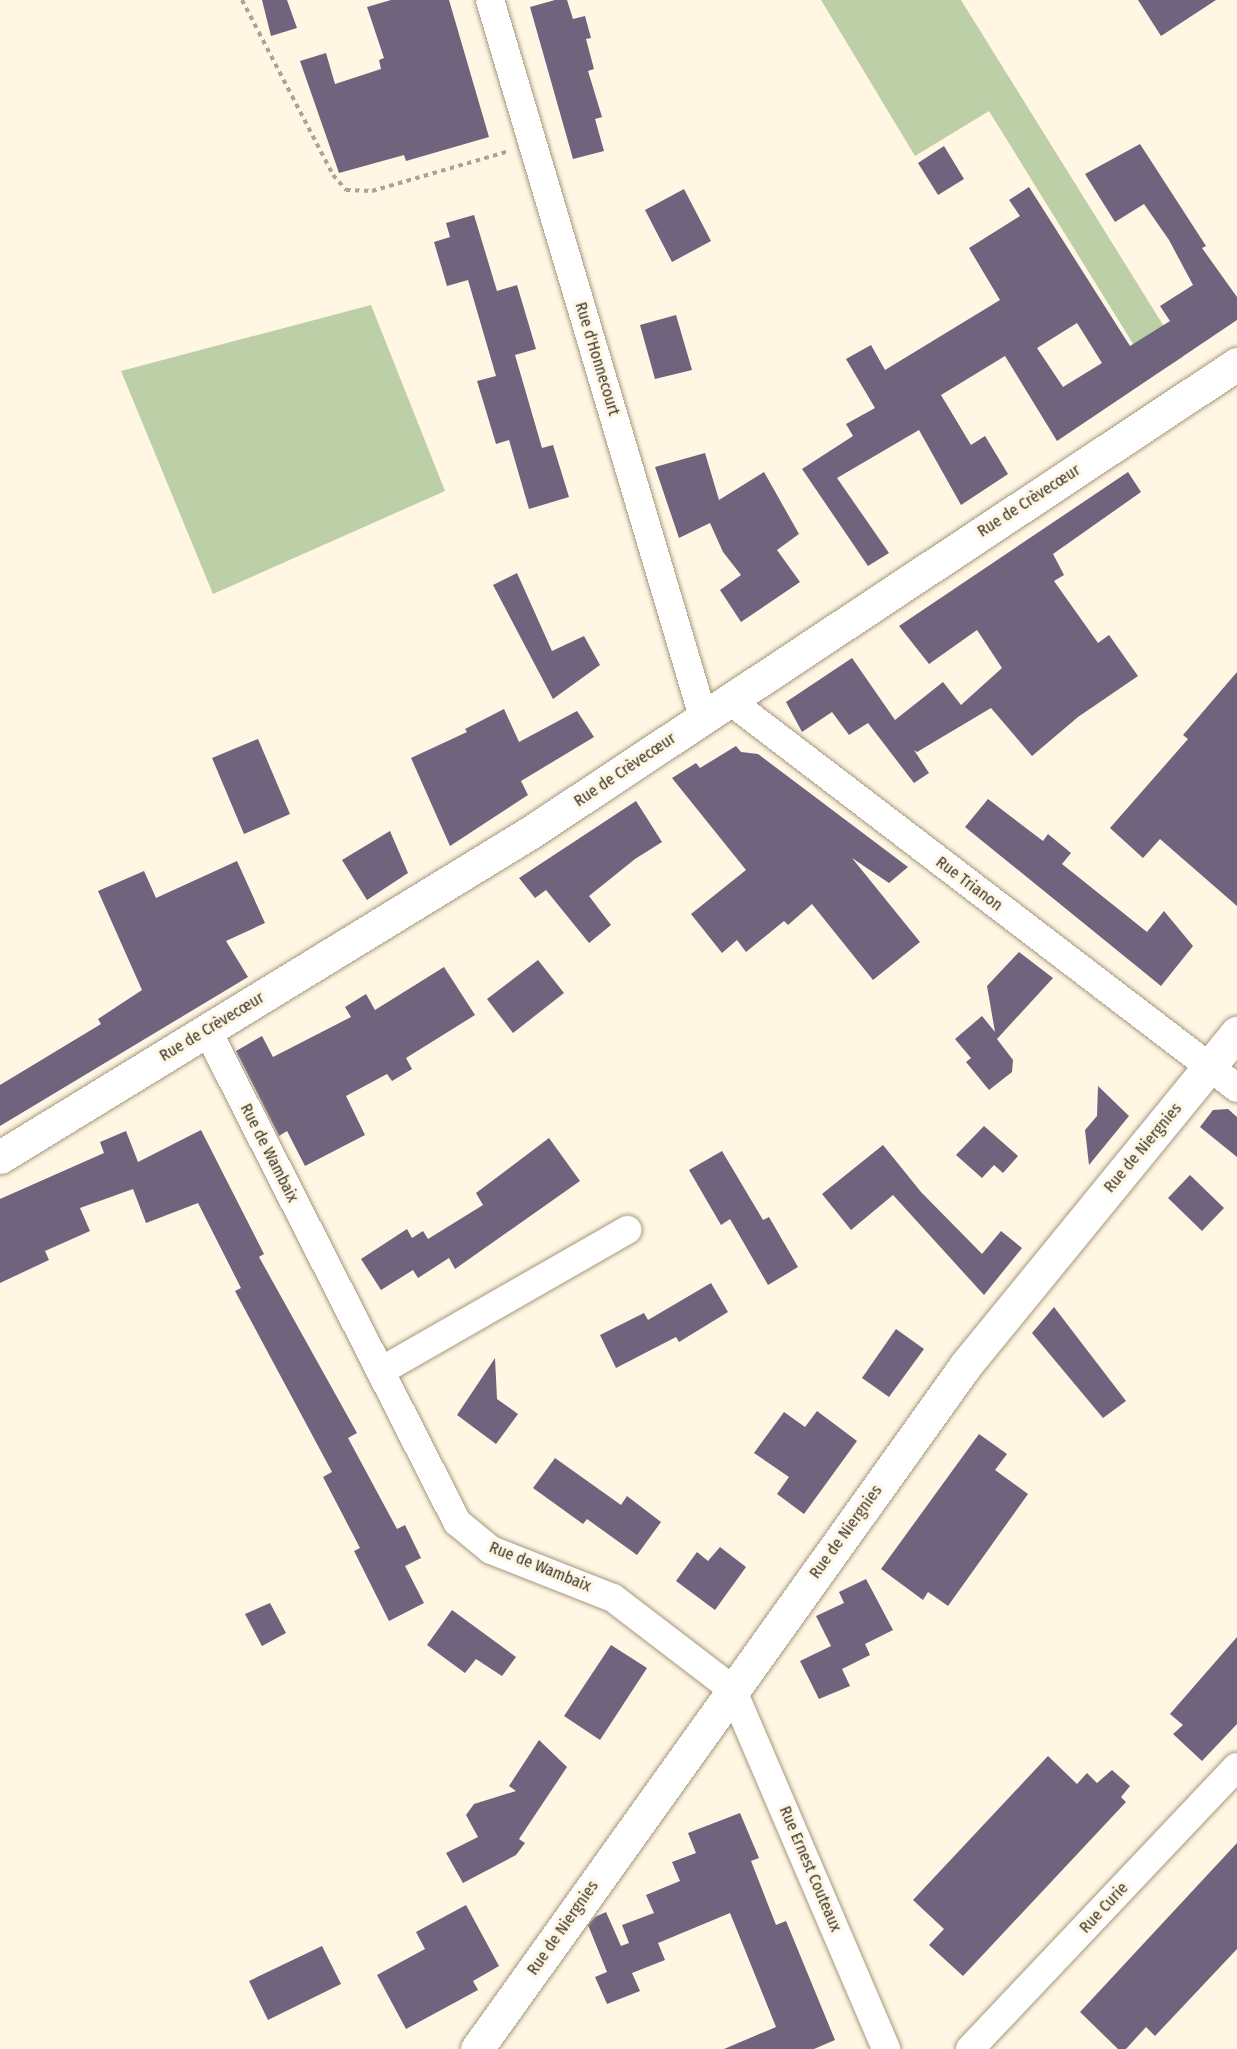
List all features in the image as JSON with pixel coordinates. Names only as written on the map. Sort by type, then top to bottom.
[{"type":"street","name":"Rue d'Honnecourt","points":[[490,0],[537,158],[716,709]]},
{"type":"street","name":"Rue de Crèvecœur","points":[[0,1156],[531,832],[1237,364]]},
{"type":"street","name":"Rue Trianon","points":[[716,709],[1237,1088]]},
{"type":"street","name":"Rue de Wambaix","points":[[207,1030],[457,1522],[491,1550],[613,1598],[732,1689]]},
{"type":"street","name":"Rue de Niergnies","points":[[477,2049],[732,1689],[965,1366],[1237,1033]]},
{"type":"street","points":[[381,1371],[627,1230]]},
{"type":"street","name":"Rue Ernest Couteaux","points":[[732,1689],[886,2049]]},
{"type":"street","name":"Rue Curie","points":[[970,2049],[1237,1767]]},
{"type":"path","points":[[242,0],[333,175],[346,190],[372,191],[509,152],[537,158]]},
{"type":"green space","points":[[821,0],[961,0],[1183,357],[1153,376],[989,111],[915,156]]},
{"type":"green space","points":[[371,305],[445,491],[213,594],[121,371]]},
{"type":"building","points":[[262,0],[287,0],[297,28],[271,36]]},
{"type":"building","points":[[391,0],[449,0],[489,137],[406,161],[404,155],[339,173],[300,61],[326,53],[335,84],[381,69],[379,60],[384,58],[367,7]]},
{"type":"building","points":[[555,0],[567,0],[573,19],[585,16],[591,38],[586,39],[594,69],[588,71],[602,117],[595,119],[604,151],[573,159],[530,7]]},
{"type":"building","points":[[1138,0],[1216,0],[1161,36]]},
{"type":"building","points":[[1140,144],[1206,246],[1202,248],[1237,297],[1237,320],[1057,441],[1005,356],[941,395],[971,445],[985,436],[1008,474],[961,505],[919,430],[837,478],[889,553],[868,566],[802,469],[853,436],[846,424],[875,408],[846,359],[871,345],[885,370],[1000,300],[969,248],[1020,216],[1009,200],[1029,187],[1130,346],[1170,321],[1160,306],[1193,285],[1169,240],[1144,204],[1115,222],[1085,174]],"holes":[[[1077,323],[1102,363],[1063,387],[1037,348]]]},
{"type":"building","points":[[944,146],[964,179],[938,195],[918,163]]},
{"type":"building","points":[[684,189],[711,241],[672,262],[645,210]]},
{"type":"building","points":[[474,215],[497,291],[517,285],[536,349],[515,355],[542,448],[553,445],[569,497],[529,509],[509,440],[496,444],[477,381],[496,376],[468,280],[447,286],[434,242],[450,237],[446,223]]},
{"type":"building","points":[[676,315],[692,370],[655,379],[640,325]]},
{"type":"building","points":[[705,453],[719,500],[764,472],[799,534],[777,550],[800,582],[741,622],[720,590],[741,575],[723,552],[710,523],[679,538],[655,467]]},
{"type":"building","points":[[1128,472],[1141,492],[1053,554],[1064,575],[1054,581],[1098,643],[1109,635],[1138,676],[1078,717],[1032,756],[991,708],[917,752],[914,750],[929,773],[914,783],[868,723],[849,735],[832,712],[802,732],[786,702],[852,658],[895,720],[943,682],[961,705],[1002,668],[977,630],[929,664],[899,626]]},
{"type":"building","points":[[517,573],[552,651],[584,636],[600,665],[553,699],[493,585]]},
{"type":"building","points":[[1237,672],[1237,906],[1160,839],[1143,858],[1110,828],[1188,739],[1183,735]]},
{"type":"building","points":[[504,709],[519,742],[577,711],[594,737],[521,781],[528,795],[450,846],[411,758],[467,732],[465,729]]},
{"type":"building","points":[[258,739],[290,814],[244,834],[212,758]]},
{"type":"building","points":[[736,746],[741,752],[758,754],[908,867],[889,883],[852,858],[920,942],[873,980],[812,904],[788,925],[784,921],[746,952],[737,940],[722,953],[691,914],[746,870],[672,778],[696,763],[700,768]]},
{"type":"building","points":[[988,799],[1043,841],[1048,834],[1071,853],[1062,864],[1147,932],[1164,911],[1193,946],[1161,986],[965,827]]},
{"type":"building","points":[[636,801],[662,842],[635,859],[589,896],[611,925],[589,943],[546,890],[535,898],[519,878]]},
{"type":"building","points":[[390,831],[408,873],[367,900],[342,860]]},
{"type":"building","points":[[237,861],[265,923],[226,941],[248,977],[0,1126],[0,1085],[101,1024],[98,1019],[142,990],[98,891],[144,871],[156,898]]},
{"type":"building","points":[[1019,952],[1053,978],[997,1039],[1013,1060],[1012,1072],[989,1090],[966,1062],[971,1058],[955,1039],[982,1016],[995,1032],[987,986]]},
{"type":"building","points":[[538,960],[564,993],[513,1033],[487,999]]},
{"type":"building","points":[[444,967],[475,1015],[406,1058],[412,1069],[392,1081],[387,1074],[346,1096],[365,1135],[305,1166],[287,1131],[279,1136],[236,1051],[262,1036],[273,1057],[351,1017],[345,1007],[366,994],[375,1010]]},
{"type":"building","points":[[1098,1086],[1129,1116],[1089,1165],[1085,1130],[1097,1116]]},
{"type":"building","points":[[1228,1109],[1237,1117],[1237,1157],[1200,1127],[1213,1110]]},
{"type":"building","points":[[984,1126],[1018,1156],[1003,1173],[994,1165],[982,1178],[956,1155]]},
{"type":"building","points":[[201,1130],[264,1254],[259,1257],[357,1433],[348,1438],[397,1529],[405,1525],[421,1558],[405,1566],[424,1603],[389,1621],[354,1551],[360,1548],[323,1477],[332,1472],[235,1291],[241,1288],[198,1203],[146,1223],[133,1189],[80,1208],[90,1231],[45,1251],[49,1260],[0,1283],[0,1199],[104,1153],[100,1142],[126,1131],[138,1162]]},
{"type":"building","points":[[549,1138],[580,1181],[455,1269],[449,1258],[418,1278],[413,1270],[381,1290],[361,1259],[407,1229],[412,1238],[423,1231],[428,1239],[483,1205],[476,1193]]},
{"type":"building","points":[[883,1145],[921,1192],[982,1254],[1001,1231],[1022,1248],[984,1295],[893,1195],[851,1230],[822,1194]]},
{"type":"building","points":[[722,1151],[763,1220],[769,1217],[798,1267],[768,1285],[730,1219],[721,1225],[689,1170]]},
{"type":"building","points":[[1190,1175],[1224,1208],[1202,1231],[1168,1198]]},
{"type":"building","points":[[711,1283],[728,1312],[679,1342],[676,1337],[616,1368],[600,1335],[644,1313],[648,1320]]},
{"type":"building","points":[[1054,1307],[1126,1401],[1103,1418],[1032,1333]]},
{"type":"building","points":[[896,1329],[924,1349],[889,1397],[862,1378]]},
{"type":"building","points":[[495,1358],[497,1399],[518,1414],[496,1444],[457,1415]]},
{"type":"building","points":[[817,1411],[857,1441],[804,1514],[777,1494],[789,1477],[754,1453],[784,1412],[805,1427]]},
{"type":"building","points":[[979,1434],[1007,1454],[995,1470],[1028,1494],[948,1606],[928,1592],[923,1600],[881,1569]]},
{"type":"building","points":[[555,1458],[621,1505],[627,1496],[661,1522],[637,1555],[587,1519],[583,1524],[533,1488]]},
{"type":"building","points":[[720,1547],[746,1567],[715,1610],[676,1581],[697,1552],[708,1561]]},
{"type":"building","points":[[866,1579],[893,1630],[865,1644],[870,1655],[842,1669],[850,1686],[819,1699],[800,1661],[831,1646],[816,1616],[844,1603],[839,1592]]},
{"type":"building","points":[[270,1603],[286,1633],[262,1646],[245,1614]]},
{"type":"building","points":[[452,1610],[516,1657],[502,1676],[476,1659],[465,1673],[427,1645]]},
{"type":"building","points":[[1237,1637],[1237,1724],[1202,1761],[1173,1734],[1183,1725],[1170,1714]]},
{"type":"building","points":[[611,1645],[647,1668],[600,1740],[564,1716]]},
{"type":"building","points":[[539,1740],[567,1767],[519,1839],[525,1843],[516,1855],[463,1883],[446,1853],[478,1837],[466,1815],[474,1804],[516,1791],[509,1786]]},
{"type":"building","points":[[1048,1756],[1077,1784],[1087,1773],[1097,1783],[1112,1770],[1130,1786],[1121,1797],[1126,1802],[963,1976],[929,1945],[944,1929],[913,1900]]},
{"type":"building","points":[[740,1813],[759,1858],[751,1861],[776,1925],[786,1921],[835,2040],[814,2049],[724,2049],[776,2027],[730,1913],[658,1943],[665,1960],[632,1973],[640,1991],[607,2004],[595,1977],[607,1972],[588,1925],[595,1917],[606,1912],[621,1946],[629,1943],[622,1925],[654,1913],[646,1895],[680,1881],[672,1862],[696,1853],[688,1833]]},
{"type":"building","points":[[1237,1843],[1237,1949],[1155,2036],[1146,2027],[1126,2049],[1118,2049],[1080,2012]]},
{"type":"building","points":[[466,1905],[499,1966],[473,1981],[478,1990],[406,2029],[377,1975],[425,1949],[416,1932]]},
{"type":"building","points":[[322,1946],[341,1984],[268,2020],[249,1981]]}]
